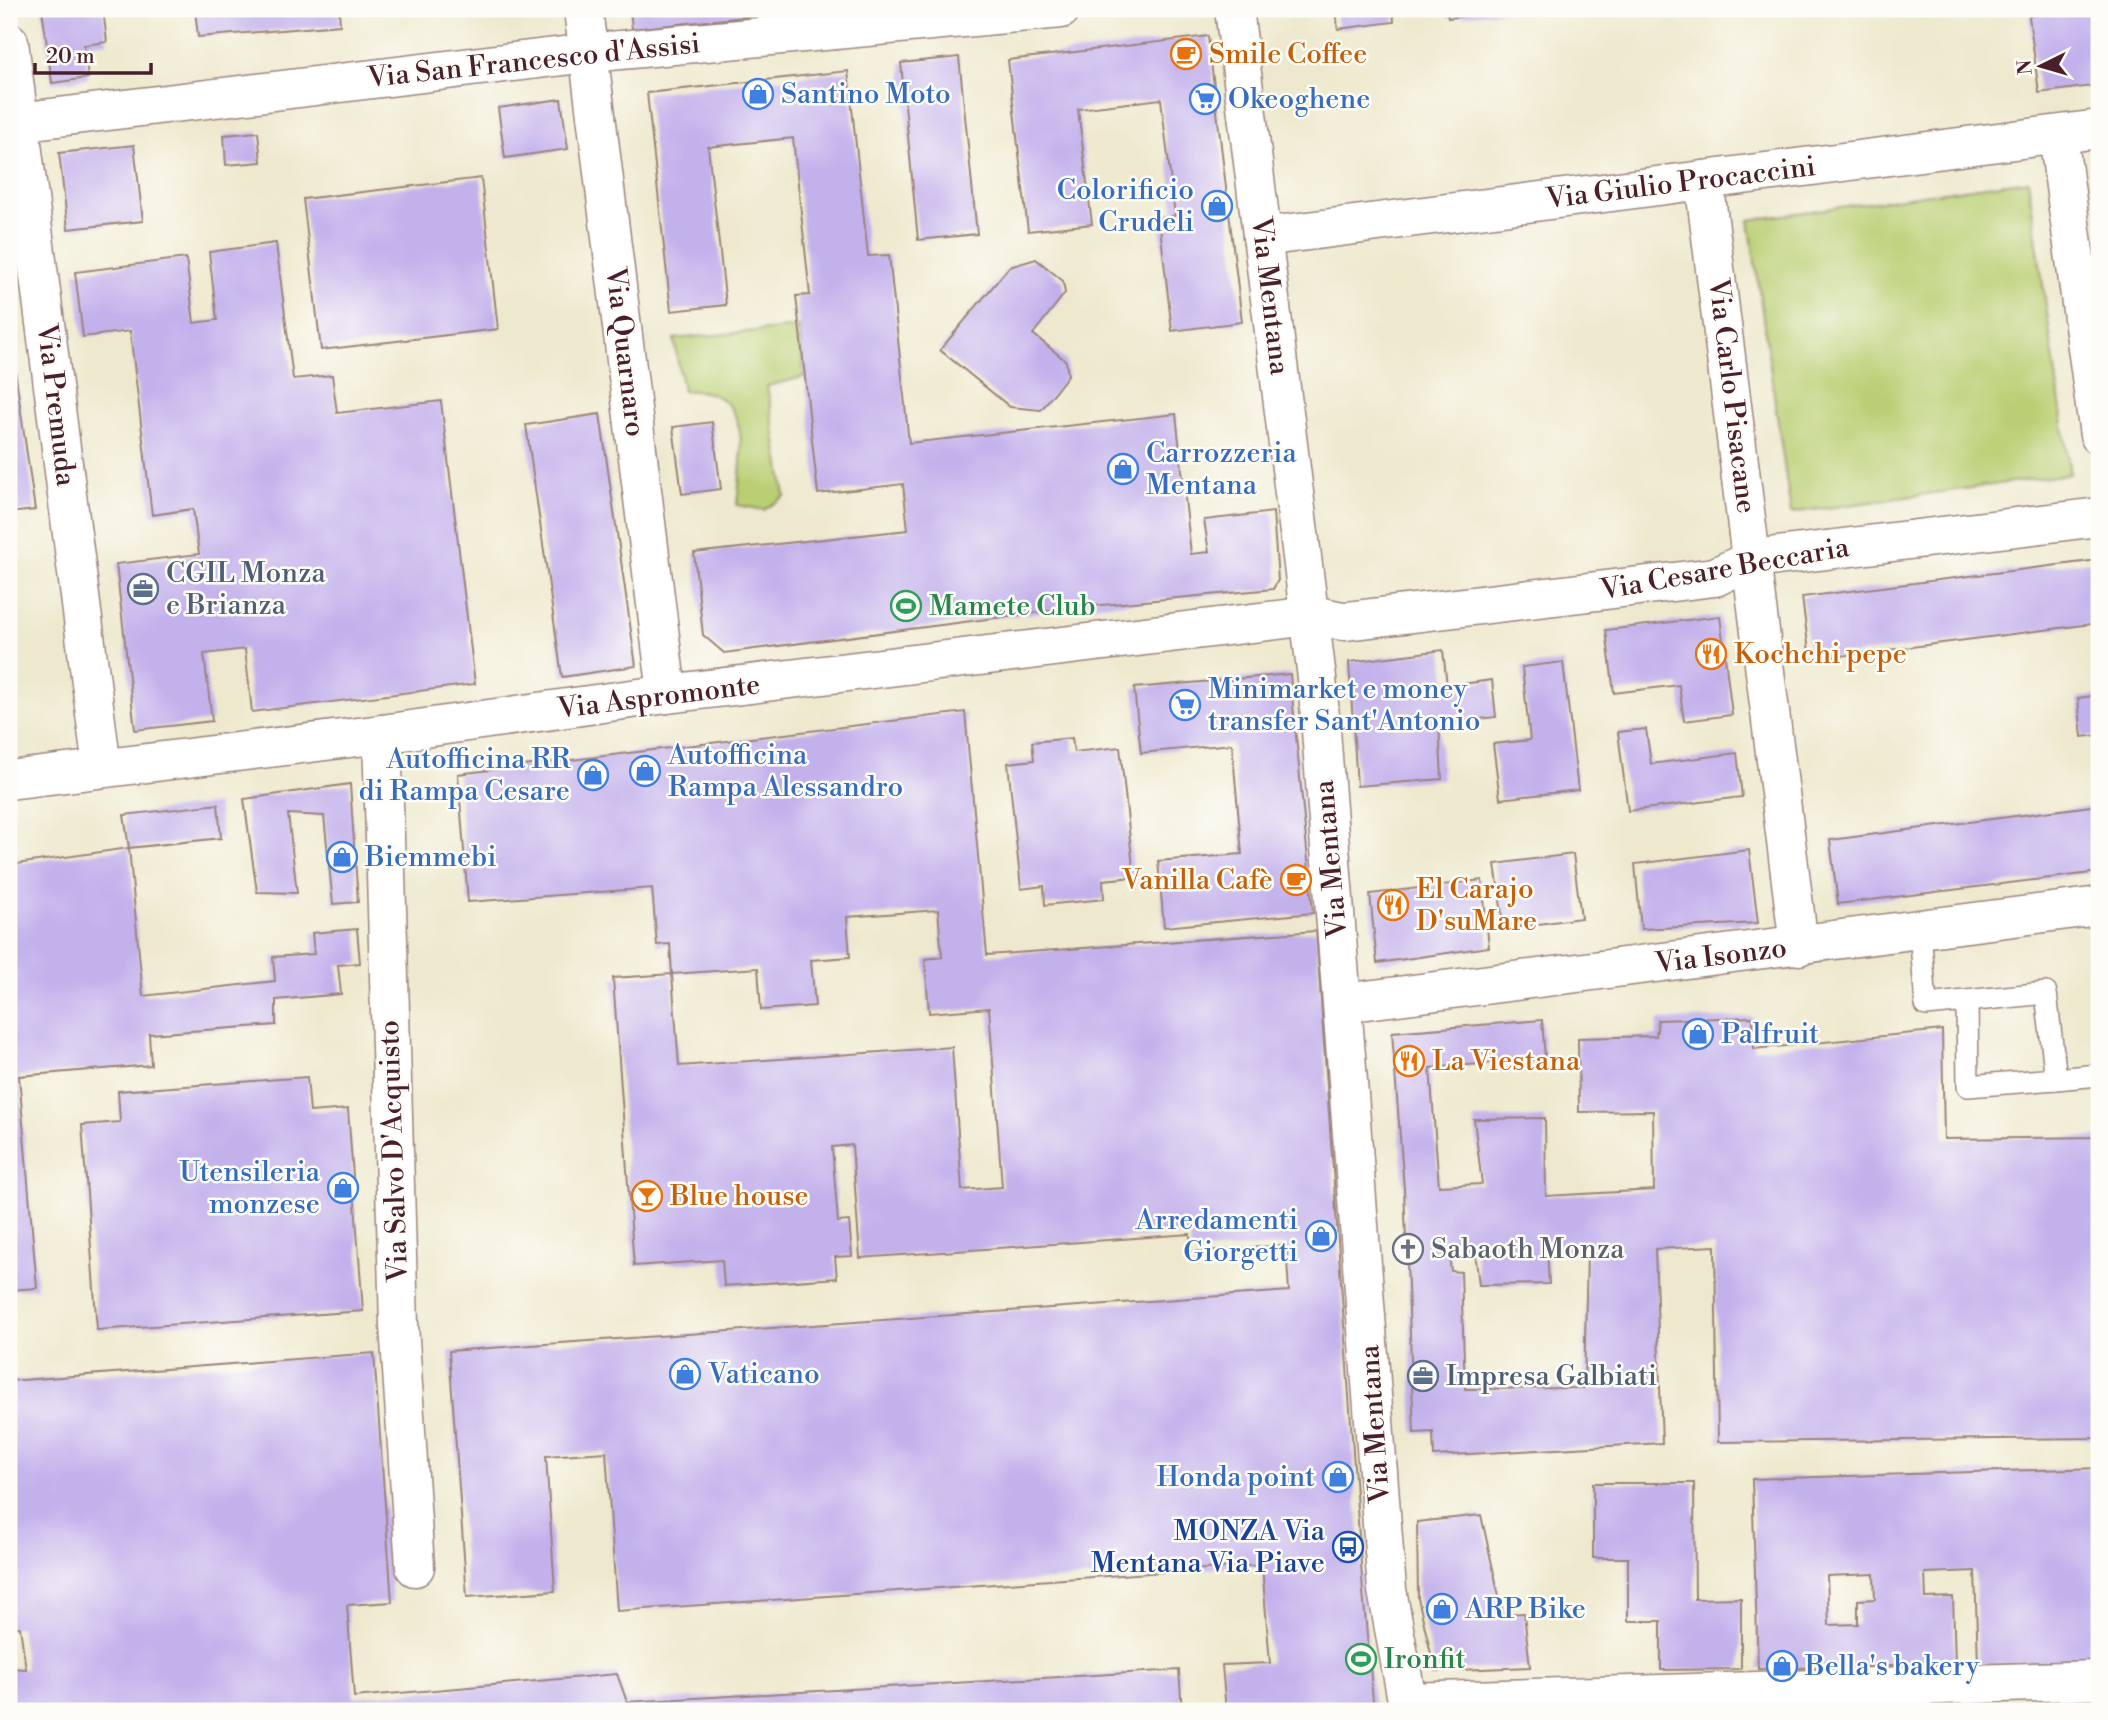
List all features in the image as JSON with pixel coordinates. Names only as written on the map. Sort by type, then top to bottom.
[{"type":"street","name":"Via Quarnaro","points":[[583,9],[667,694]]},
{"type":"street","name":"Via San Francesco d'Assisi","points":[[14,122],[588,53],[1061,9]]},
{"type":"street","name":"Via Mentana","points":[[1234,9],[1310,616],[1343,1003],[1387,1590],[1408,1707]]},
{"type":"street","name":"Via Premuda","points":[[9,42],[14,122],[102,768]]},
{"type":"street","name":"Via Giulio Procaccini","points":[[1262,237],[2099,129]]},
{"type":"street","points":[[2058,135],[2099,435]]},
{"type":"street","name":"Via Carlo Pisacane","points":[[1704,180],[1799,946]]},
{"type":"street","name":"Via Cesare Beccaria","points":[[1310,616],[1329,616],[1337,621],[1346,621],[1715,576],[1753,559],[2099,517]]},
{"type":"street","name":"Via Aspromonte","points":[[9,780],[382,734],[667,694],[1310,616]]},
{"type":"street","name":"Via Salvo D'Acquisto","points":[[382,734],[399,1325],[415,1567]]},
{"type":"street","name":"Via Isonzo","points":[[1343,1003],[2099,906]]},
{"type":"street","points":[[1408,1707],[2099,1680]]},
{"type":"lane","points":[[1920,930],[1926,1004],[2046,993],[2056,1079]]},
{"type":"lane","points":[[1967,1000],[1968,1086],[2099,1075]]},
{"type":"green space","points":[[2028,180],[2070,474],[1791,513],[1749,220]]},
{"type":"green space","points":[[799,327],[804,377],[767,386],[785,496],[764,510],[737,505],[741,445],[739,427],[733,411],[723,399],[706,392],[683,391],[674,339]]},
{"type":"building","points":[[42,9],[103,9],[107,42],[84,45],[88,78],[52,83]]},
{"type":"building","points":[[195,9],[339,9],[340,25],[198,37]]},
{"type":"building","points":[[630,9],[801,9],[801,11],[632,29]]},
{"type":"building","points":[[1336,9],[1393,9],[1394,22],[1338,29]]},
{"type":"building","points":[[1447,9],[1508,9],[1508,10],[1448,18]]},
{"type":"building","points":[[2099,9],[2099,85],[2039,93],[2029,16]]},
{"type":"building","points":[[1208,36],[1242,322],[1172,331],[1159,218],[1175,216],[1161,99],[1078,109],[1092,224],[1028,231],[1008,60]]},
{"type":"building","points":[[959,57],[977,234],[918,240],[901,63]]},
{"type":"building","points":[[848,71],[868,256],[889,255],[909,443],[1176,414],[1191,554],[1209,552],[1204,520],[1273,512],[1278,580],[1273,589],[1080,607],[724,653],[703,635],[694,553],[908,530],[903,484],[818,494],[796,296],[810,295],[793,138],[708,147],[726,305],[671,311],[647,93]]},
{"type":"building","points":[[561,99],[568,149],[505,158],[498,108]]},
{"type":"building","points":[[258,132],[261,162],[226,165],[224,135]]},
{"type":"building","points":[[134,145],[143,221],[68,229],[59,153]]},
{"type":"building","points":[[481,178],[498,329],[321,350],[303,199]]},
{"type":"building","points":[[276,243],[293,379],[332,375],[337,413],[441,401],[475,684],[252,712],[245,649],[204,654],[212,721],[135,730],[116,564],[199,554],[193,509],[152,515],[130,331],[83,337],[75,272],[186,258],[194,323],[217,320],[209,252]]},
{"type":"building","points":[[1036,259],[1063,281],[1065,293],[1033,334],[1066,361],[1068,375],[1041,410],[1010,407],[940,350],[1009,267]]},
{"type":"building","points":[[9,328],[35,510],[9,513]]},
{"type":"building","points":[[600,414],[636,666],[562,677],[526,425]]},
{"type":"building","points":[[712,422],[721,489],[682,494],[673,427]]},
{"type":"building","points":[[2099,560],[2099,623],[1810,660],[1802,597]]},
{"type":"building","points":[[1720,616],[1732,715],[1684,721],[1679,685],[1614,693],[1606,630]]},
{"type":"building","points":[[1443,650],[1447,686],[1492,680],[1496,717],[1439,724],[1442,779],[1357,786],[1349,662]]},
{"type":"building","points":[[1563,662],[1578,790],[1500,799],[1493,744],[1530,740],[1522,667]]},
{"type":"building","points":[[1290,674],[1313,913],[1164,927],[1158,861],[1242,854],[1232,744],[1141,753],[1134,688]]},
{"type":"building","points":[[2099,695],[2099,735],[2082,737],[2078,698]]},
{"type":"building","points":[[965,712],[987,955],[1316,931],[1363,1592],[1374,1711],[1226,1711],[1222,1665],[1270,1663],[1262,1565],[617,1611],[606,1452],[546,1456],[555,1591],[467,1597],[449,1351],[1289,1291],[1286,1245],[1191,1252],[1190,1234],[860,1258],[852,1145],[832,1147],[838,1222],[849,1221],[852,1256],[835,1257],[837,1278],[724,1286],[722,1260],[634,1266],[613,978],[672,974],[670,944],[657,945],[652,888],[468,902],[458,774]],"holes":[[[938,910],[942,957],[925,959],[929,1013],[989,1008],[1002,1187],[962,1190],[952,1047],[679,1066],[672,974],[758,968],[761,1010],[815,1006],[811,960],[850,957],[847,917]]]},
{"type":"building","points":[[1646,729],[1651,764],[1737,753],[1742,797],[1628,811],[1618,732]]},
{"type":"building","points":[[1072,738],[1074,752],[1120,747],[1134,877],[1103,880],[1104,899],[1045,905],[1044,886],[1021,889],[1008,763],[1034,760],[1032,742]]},
{"type":"building","points":[[350,784],[358,902],[333,904],[324,816],[288,814],[297,893],[257,892],[244,799]]},
{"type":"building","points":[[218,804],[221,838],[129,848],[124,815]]},
{"type":"building","points":[[2099,805],[2099,872],[1838,904],[1830,840]]},
{"type":"building","points":[[129,848],[143,996],[275,981],[273,957],[314,954],[312,933],[357,929],[360,963],[338,965],[341,994],[276,1000],[276,1025],[149,1034],[151,1065],[19,1076],[37,1288],[9,1290],[9,865]]},
{"type":"building","points":[[1749,850],[1758,923],[1641,929],[1635,864]]},
{"type":"building","points":[[1573,854],[1581,918],[1504,929],[1495,864]]},
{"type":"building","points":[[1482,880],[1489,947],[1377,963],[1370,894]]},
{"type":"building","points":[[1753,1017],[1754,1049],[1942,1030],[1944,1139],[2099,1137],[2099,1438],[1718,1442],[1715,1246],[1655,1249],[1662,1443],[1434,1456],[1433,1432],[1414,1433],[1404,1189],[1392,1032],[1542,1020],[1545,1059],[1430,1068],[1439,1186],[1482,1184],[1474,1119],[1545,1118],[1546,1196],[1654,1190],[1653,1111],[1579,1112],[1578,1038],[1656,1036],[1658,1020]],"holes":[[[1475,1251],[1479,1285],[1549,1284],[1547,1251],[1587,1251],[1584,1388],[1465,1389],[1461,1272],[1451,1271],[1449,1253]]]},
{"type":"building","points":[[307,1077],[310,1112],[348,1109],[363,1311],[97,1330],[82,1125],[120,1122],[118,1091]]},
{"type":"building","points":[[374,1353],[392,1602],[347,1605],[354,1697],[617,1674],[627,1702],[1179,1670],[1182,1711],[9,1711],[9,1668],[26,1669],[20,1627],[9,1628],[9,1381]]},
{"type":"building","points":[[2099,1468],[2099,1661],[1978,1664],[1975,1571],[1925,1573],[1926,1598],[1953,1597],[1955,1663],[1758,1669],[1752,1479]],"holes":[[[1874,1574],[1875,1599],[1858,1600],[1858,1624],[1829,1625],[1827,1576]]]},
{"type":"building","points":[[1593,1483],[1694,1483],[1695,1599],[1741,1598],[1741,1669],[1661,1670],[1661,1621],[1628,1621],[1628,1558],[1593,1558]]},
{"type":"building","points":[[1481,1515],[1503,1614],[1524,1613],[1530,1667],[1435,1671],[1418,1598],[1417,1522]]},
{"type":"place","name":"Smile Coffee","points":[[1186,54]]},
{"type":"place","name":"Santino Moto","points":[[758,94]]},
{"type":"place","name":"Okeoghene","points":[[1205,99]]},
{"type":"place","name":"Colorificio Crudeli","points":[[1217,206]]},
{"type":"place","name":"Carrozzeria Mentana","points":[[1123,469]]},
{"type":"place","name":"CGIL Monza e Brianza","points":[[143,589]]},
{"type":"place","name":"Mamete Club","points":[[906,606]]},
{"type":"place","name":"Kochchi pepe","points":[[1711,654]]},
{"type":"place","name":"Minimarket e money transfer Sant'Antonio","points":[[1185,705]]},
{"type":"place","name":"Autofficina Rampa Alessandro","points":[[645,771]]},
{"type":"place","name":"Autofficina RR di Rampa Cesare","points":[[593,775]]},
{"type":"place","name":"Biemmebi","points":[[342,857]]},
{"type":"place","name":"Vanilla Cafè","points":[[1296,880]]},
{"type":"place","name":"El Carajo D'suMare","points":[[1393,905]]},
{"type":"place","name":"Palfruit","points":[[1698,1034]]},
{"type":"place","name":"La Viestana","points":[[1409,1061]]},
{"type":"place","name":"Utensileria monzese","points":[[343,1188]]},
{"type":"place","name":"Blue house","points":[[647,1196]]},
{"type":"place","name":"Arredamenti Giorgetti","points":[[1321,1236]]},
{"type":"place","name":"Sabaoth Monza","points":[[1408,1249]]},
{"type":"place","name":"Vaticano","points":[[685,1374]]},
{"type":"place","name":"Impresa Galbiati","points":[[1423,1376]]},
{"type":"place","name":"Honda point","points":[[1338,1477]]},
{"type":"place","name":"MONZA Via Mentana Via Piave","points":[[1348,1547]]},
{"type":"place","name":"ARP Bike","points":[[1442,1609]]},
{"type":"place","name":"Ironfit","points":[[1361,1659]]},
{"type":"place","name":"Bella's bakery","points":[[1782,1666]]}]
